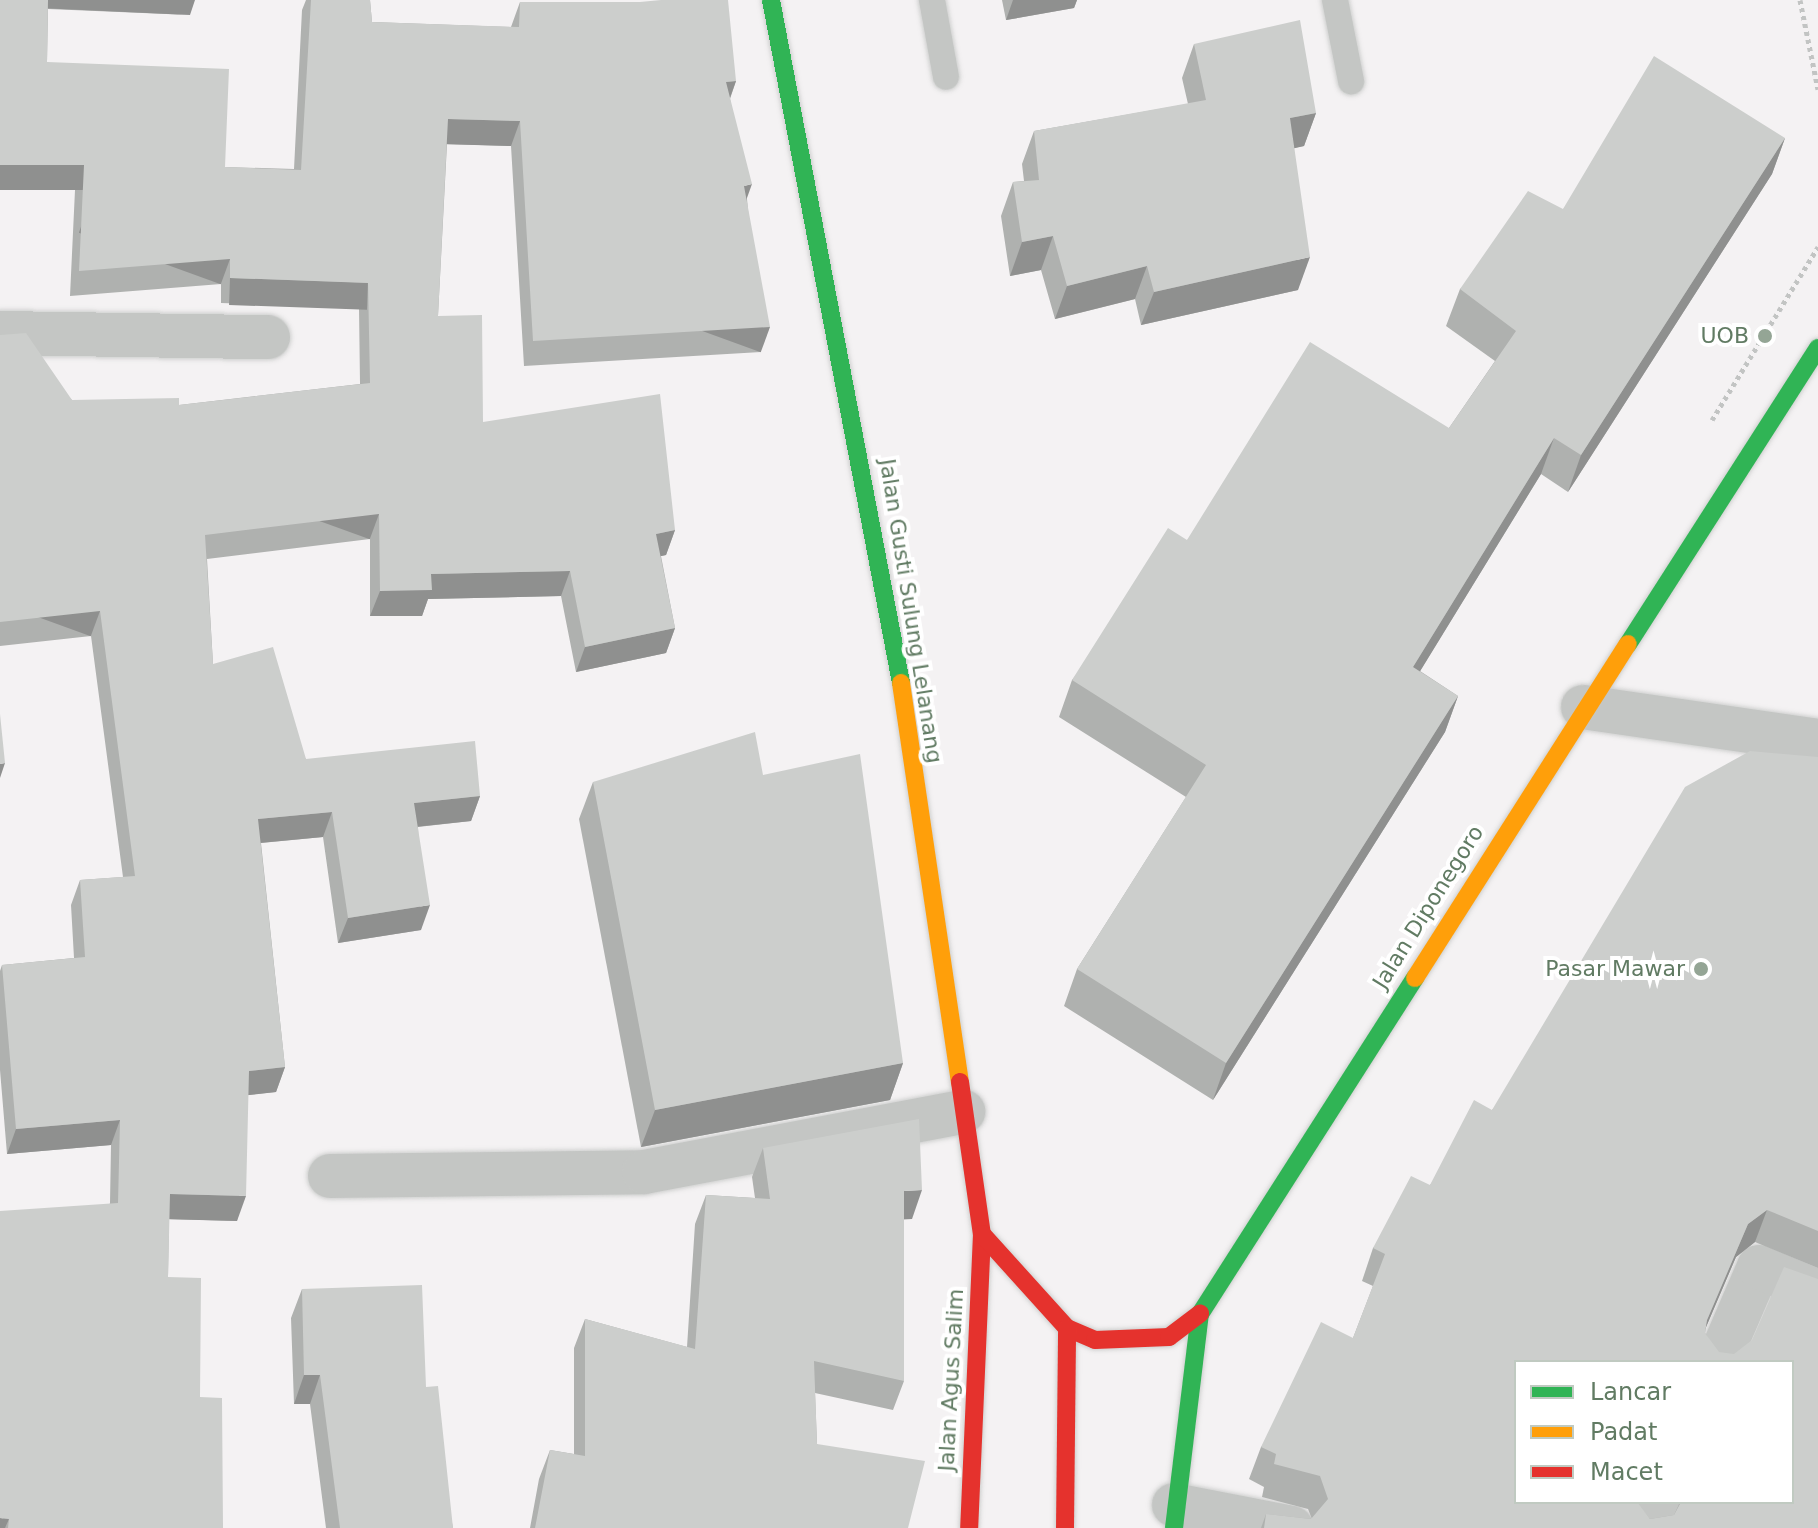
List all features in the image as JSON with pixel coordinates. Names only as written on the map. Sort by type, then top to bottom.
[{"type":"street","name":"Jalan Gusti Sulung Lelanang","points":[[771,0],[884,570],[982,1234]]},
{"type":"street","points":[[0,333],[268,337]]},
{"type":"street","name":"Jalan Diponegoro","points":[[1174,1517],[1200,1314],[1583,707],[1818,348]]},
{"type":"street","points":[[1583,707],[1818,741]]},
{"type":"street","points":[[330,1176],[644,1172],[963,1112]]},
{"type":"street","points":[[982,1234],[1067,1328],[1135,1342],[1169,1337],[1200,1314]]},
{"type":"street","name":"Jalan Agus Salim","points":[[969,1528],[982,1234]]},
{"type":"street","points":[[1719,1360],[1759,1267],[1818,1292]]},
{"type":"street","points":[[1065,1528],[1067,1328]]},
{"type":"street","points":[[1647,1528],[1657,1504]]},
{"type":"street","points":[[1174,1517],[1292,1528]]},
{"type":"lane","points":[[932,0],[946,77]]},
{"type":"lane","points":[[1335,0],[1351,81]]},
{"type":"path","points":[[1800,0],[1818,89]]},
{"type":"building","points":[[0,0],[48,0],[47,62],[229,69],[225,167],[301,170],[311,0],[370,0],[372,22],[519,27],[520,2],[728,0],[736,81],[726,82],[752,184],[744,186],[770,327],[533,341],[520,121],[448,119],[438,316],[482,315],[483,422],[660,394],[675,530],[656,534],[675,628],[585,647],[570,571],[431,574],[432,590],[380,591],[379,514],[205,535],[213,664],[273,647],[306,759],[475,741],[480,796],[414,803],[430,905],[348,918],[332,812],[258,819],[285,1067],[249,1071],[246,1196],[170,1194],[168,1277],[201,1278],[200,1397],[222,1398],[223,1528],[8,1528],[9,1519],[0,1518],[0,1211],[118,1203],[120,1120],[16,1129],[2,965],[85,957],[80,880],[135,876],[100,611],[0,622],[0,335],[26,333],[72,400],[179,398],[179,405],[370,383],[368,283],[230,278],[230,259],[79,271],[84,165],[0,165]]},
{"type":"building","points":[[1300,20],[1316,113],[1290,118],[1310,257],[1154,292],[1147,266],[1067,286],[1053,236],[1022,242],[1013,182],[1039,180],[1034,131],[1206,100],[1194,44]]},
{"type":"building","points":[[1654,56],[1785,138],[1581,455],[1554,438],[1413,667],[1458,696],[1226,1063],[1077,969],[1206,765],[1072,680],[1168,528],[1187,540],[1310,342],[1449,428],[1516,331],[1460,289],[1528,191],[1563,209]]},
{"type":"building","points":[[0,714],[5,763],[0,764]]},
{"type":"building","points":[[755,732],[763,775],[860,754],[903,1063],[655,1110],[593,782]]},
{"type":"building","points":[[1750,751],[1818,757],[1818,1231],[1767,1210],[1748,1224],[1707,1320],[1705,1333],[1719,1352],[1734,1354],[1752,1340],[1784,1267],[1818,1279],[1818,1528],[1264,1528],[1266,1514],[1311,1519],[1328,1499],[1320,1476],[1274,1464],[1276,1454],[1261,1447],[1321,1322],[1353,1338],[1385,1254],[1373,1248],[1411,1176],[1430,1185],[1474,1100],[1492,1110],[1685,787]]},
{"type":"building","points":[[919,1119],[922,1190],[904,1191],[904,1381],[814,1361],[817,1444],[925,1461],[908,1528],[535,1528],[550,1450],[585,1456],[585,1319],[695,1349],[706,1195],[770,1199],[763,1148]]},
{"type":"building","points":[[422,1285],[426,1387],[438,1386],[453,1528],[340,1528],[320,1375],[304,1375],[302,1289]]},
{"type":"traffic: fast","points":[[771,0],[901,683]]},
{"type":"traffic: fast","points":[[1628,644],[1818,348]]},
{"type":"traffic: fast","points":[[1174,1528],[1200,1314],[1415,978]]},
{"type":"traffic: slow","points":[[1415,978],[1628,644]]},
{"type":"traffic: slow","points":[[901,683],[960,1082]]},
{"type":"traffic: jam","points":[[960,1082],[982,1234],[969,1528]]},
{"type":"traffic: jam","points":[[982,1234],[1067,1328],[1095,1340],[1169,1337],[1200,1314]]},
{"type":"traffic: jam","points":[[1065,1528],[1067,1328]]},
{"type":"place","name":"UOB","points":[[1765,336]]},
{"type":"place","name":"Pasar Mawar","points":[[1701,969]]}]
